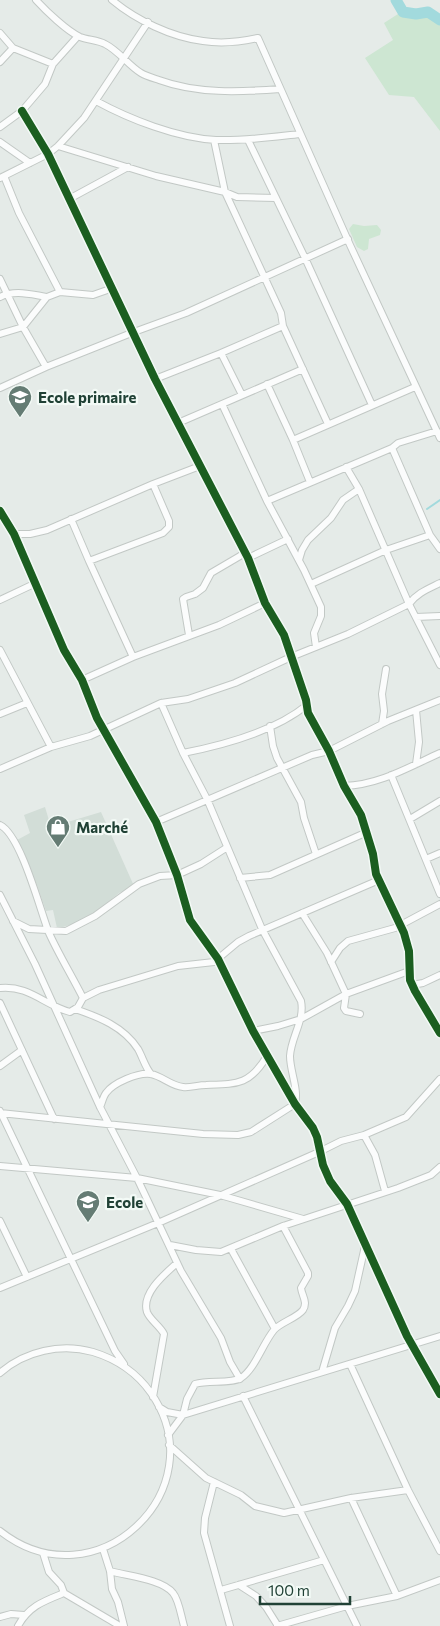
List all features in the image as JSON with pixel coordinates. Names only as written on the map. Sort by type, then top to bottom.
[{"type":"street","points":[[36,0],[46,11],[78,36],[105,44],[142,74],[170,84],[198,89],[240,92],[280,89]]},
{"type":"street","points":[[112,0],[120,7],[158,28],[182,36],[203,41],[236,42],[258,38],[415,387],[440,438]]},
{"type":"street","points":[[60,292],[2,177],[48,154],[58,146],[84,118],[148,22]]},
{"type":"street","points":[[0,33],[13,48],[53,64]]},
{"type":"street","points":[[0,127],[22,111],[44,84],[53,64],[78,36]]},
{"type":"street","points":[[0,62],[13,48]]},
{"type":"street","points":[[96,101],[139,121],[172,132],[214,140],[248,140],[300,134]]},
{"type":"street","points":[[22,111],[48,154],[155,379],[246,555],[265,603],[284,634],[311,719],[360,815],[373,854],[376,874],[401,925],[409,951],[409,971],[412,985],[440,1033]]},
{"type":"street","points":[[214,140],[225,192],[281,312],[283,326],[328,424]]},
{"type":"street","points":[[248,140],[305,258],[372,405]]},
{"type":"street","points":[[0,142],[30,163]]},
{"type":"street","points":[[58,146],[156,176],[237,196],[276,198]]},
{"type":"street","points":[[69,199],[128,167]]},
{"type":"street","points":[[0,388],[46,367],[186,313],[348,239]]},
{"type":"street","points":[[0,279],[46,367]]},
{"type":"street","points":[[0,334],[23,326],[47,297],[60,292],[93,295],[113,288]]},
{"type":"street","points":[[0,297],[7,294],[32,294],[47,297]]},
{"type":"street","points":[[155,379],[283,326]]},
{"type":"street","points":[[221,353],[242,395]]},
{"type":"street","points":[[178,423],[303,369]]},
{"type":"street","points":[[267,384],[310,482]]},
{"type":"street","points":[[293,440],[415,387]]},
{"type":"street","points":[[222,404],[267,501],[322,607],[321,616],[314,633],[316,647]]},
{"type":"street","points":[[267,501],[392,448],[398,443],[437,431]]},
{"type":"street","points":[[392,448],[430,535],[440,549]]},
{"type":"street","points":[[14,534],[30,534],[47,530],[153,484],[200,466]]},
{"type":"street","points":[[346,467],[359,489],[409,604],[440,665]]},
{"type":"street","points":[[89,561],[163,532],[169,526],[169,521],[153,484]]},
{"type":"street","points":[[299,560],[308,540],[331,518],[343,500],[359,489]]},
{"type":"street","points":[[0,511],[14,534],[64,650],[82,680],[97,718],[156,822],[178,875],[190,920],[218,959],[267,1056],[295,1104],[313,1128],[317,1137],[323,1165],[330,1180],[347,1204],[407,1336],[440,1394]]},
{"type":"street","points":[[72,519],[133,657]]},
{"type":"street","points":[[311,584],[386,550],[430,535]]},
{"type":"street","points":[[189,635],[184,599],[186,596],[195,594],[203,588],[210,573],[240,556],[288,539]]},
{"type":"street","points":[[0,600],[36,582]]},
{"type":"street","points":[[0,769],[51,747],[105,730],[161,703],[188,699],[235,683],[291,657],[348,634],[409,604],[420,592],[440,583]]},
{"type":"street","points":[[82,680],[133,657],[219,625],[265,603]]},
{"type":"street","points":[[416,617],[440,616]]},
{"type":"street","points":[[0,650],[51,747]]},
{"type":"street","points":[[382,724],[384,711],[382,694],[386,669]]},
{"type":"street","points":[[156,822],[312,754],[329,751],[382,724],[440,700]]},
{"type":"street","points":[[0,714],[27,703]]},
{"type":"street","points":[[161,703],[182,753],[207,800],[262,929],[299,996],[303,1008],[290,1055],[296,1095],[295,1104]]},
{"type":"street","points":[[182,753],[223,745],[270,726],[307,705]]},
{"type":"street","points":[[416,710],[419,742],[416,764]]},
{"type":"street","points":[[270,726],[273,746],[281,767],[301,802],[304,818],[316,854]]},
{"type":"street","points":[[344,786],[363,785],[391,775],[440,753]]},
{"type":"street","points":[[391,775],[440,894]]},
{"type":"street","points":[[410,819],[440,801]]},
{"type":"street","points":[[0,826],[7,829],[10,833],[29,874],[60,956],[83,998]]},
{"type":"street","points":[[240,878],[270,874],[365,833]]},
{"type":"street","points":[[12,920],[29,929],[66,931],[78,926],[147,880],[170,874],[178,875],[192,869],[226,848]]},
{"type":"street","points":[[426,859],[440,853]]},
{"type":"street","points":[[75,1010],[83,998],[100,990],[188,964],[214,962],[238,942],[262,929],[379,880]]},
{"type":"street","points":[[0,895],[100,1107],[137,1178],[177,1263],[221,1338],[230,1362],[240,1379]]},
{"type":"street","points":[[331,962],[340,948],[348,941],[380,933],[401,925],[440,904]]},
{"type":"street","points":[[302,913],[331,962],[346,994],[344,1008],[346,1012],[360,1014]]},
{"type":"street","points":[[253,1031],[278,1026],[301,1018],[346,994],[409,971]]},
{"type":"street","points":[[412,985],[423,983],[440,975]]},
{"type":"street","points":[[0,988],[24,989],[54,1006],[70,1012],[75,1010],[89,1014],[122,1030],[136,1048],[151,1074],[174,1086],[184,1088],[235,1083],[247,1079],[258,1071],[267,1056]]},
{"type":"street","points":[[0,1003],[54,1118]]},
{"type":"street","points":[[0,1066],[22,1050]]},
{"type":"street","points":[[100,1107],[106,1093],[116,1084],[137,1076],[151,1074]]},
{"type":"street","points":[[0,1288],[158,1223],[320,1152],[340,1141],[364,1135],[406,1117],[440,1079]]},
{"type":"street","points":[[0,1112],[203,1134],[238,1135],[251,1132],[295,1104]]},
{"type":"street","points":[[0,1112],[115,1351],[126,1368]]},
{"type":"street","points":[[364,1135],[375,1155],[385,1192]]},
{"type":"street","points":[[0,1166],[137,1178],[220,1195],[303,1219]]},
{"type":"street","points":[[170,1245],[221,1252],[283,1226],[398,1188],[431,1175],[440,1167]]},
{"type":"street","points":[[0,1221],[27,1277]]},
{"type":"street","points":[[168,1435],[183,1414],[187,1399],[195,1384],[206,1381],[240,1379],[248,1372],[275,1329],[303,1309],[305,1302],[301,1288],[308,1276],[304,1264],[283,1226]]},
{"type":"street","points":[[322,1372],[335,1328],[355,1291],[365,1246]]},
{"type":"street","points":[[231,1249],[275,1329]]},
{"type":"street","points":[[153,1397],[164,1334],[147,1311],[147,1301],[158,1282],[177,1263]]},
{"type":"street","points":[[158,1406],[167,1412],[183,1414],[440,1336]]},
{"type":"street","points":[[0,1373],[12,1364],[30,1355],[59,1349],[79,1349],[99,1354],[126,1368],[141,1381],[158,1406],[168,1435],[169,1445],[166,1475],[155,1503],[144,1520],[121,1540],[102,1549],[73,1555],[43,1553],[24,1546],[0,1531]]},
{"type":"street","points":[[350,1364],[408,1490],[440,1552]]},
{"type":"street","points":[[243,1396],[357,1626]]},
{"type":"street","points":[[169,1445],[206,1478],[241,1494],[255,1506],[284,1513],[301,1511],[351,1498],[408,1490]]},
{"type":"street","points":[[214,1482],[205,1518],[204,1533],[230,1626]]},
{"type":"street","points":[[351,1498],[397,1596]]},
{"type":"street","points":[[102,1549],[124,1626]]},
{"type":"street","points":[[43,1553],[49,1572],[61,1585],[64,1592],[120,1626]]},
{"type":"street","points":[[221,1590],[324,1560]]},
{"type":"street","points":[[110,1572],[151,1581],[169,1589],[174,1594],[184,1626]]},
{"type":"street","points":[[239,1585],[256,1596],[266,1607],[278,1626],[294,1624],[347,1606],[397,1596],[440,1580]]},
{"type":"street","points":[[18,1626],[24,1615],[42,1602],[64,1592]]},
{"type":"street","points":[[0,1617],[11,1614],[24,1615]]},
{"type":"shaded area","points":[[45,807],[51,827],[101,812],[134,886],[119,893],[97,911],[76,923],[57,928],[53,910],[46,911],[17,840],[30,833],[24,815]]},
{"type":"green space","points":[[398,14],[412,18],[425,14],[440,25],[440,131],[414,97],[389,95],[365,58],[393,40],[384,23]]},
{"type":"green space","points":[[353,224],[364,226],[377,225],[381,230],[380,235],[369,239],[368,249],[364,251],[357,247],[349,229]]},
{"type":"waterway","points":[[396,0],[403,12],[416,14],[428,12],[440,20]]},
{"type":"waterway","points":[[427,509],[440,500]]},
{"type":"cycle path","points":[[22,111],[48,154],[155,379],[248,558],[265,603],[284,635],[306,700],[308,713],[329,751],[344,786],[361,815],[373,854],[376,874],[404,933],[409,951],[410,980],[440,1033]]},
{"type":"cycle path","points":[[0,511],[14,534],[64,650],[82,680],[97,718],[156,822],[177,875],[190,920],[218,959],[253,1031],[295,1104],[313,1128],[317,1137],[323,1165],[330,1181],[347,1204],[407,1336],[440,1394]]},
{"type":"place","name":"Ecole primaire","points":[[20,418]]},
{"type":"place","name":"Marché","points":[[58,848]]},
{"type":"place","name":"Ecole","points":[[88,1223]]}]
